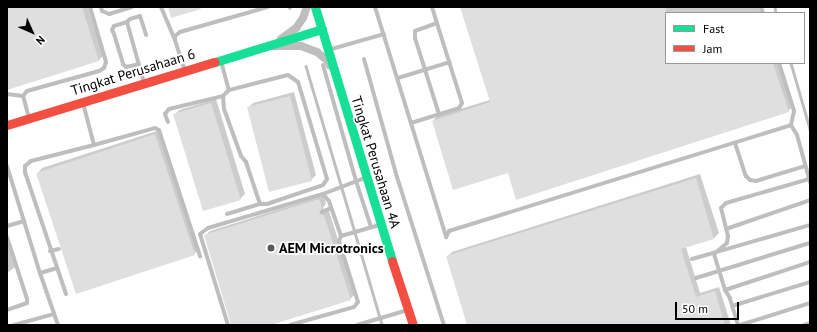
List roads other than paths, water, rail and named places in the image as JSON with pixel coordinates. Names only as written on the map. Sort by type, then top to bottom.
[{"type":"street","name":"Tingkat Perusahaan 6","points":[[268,46],[286,36],[296,28],[303,18],[307,7]]},
{"type":"street","name":"Tingkat Perusahaan 4A","points":[[315,7],[328,50],[334,80],[366,178],[375,226],[413,325]]},
{"type":"street","name":"Tingkat Perusahaan 6","points":[[7,125],[322,30]]},
{"type":"street","name":"Tingkat Perusahaan 6","points":[[268,46],[301,46],[316,52],[328,61],[334,80]]},
{"type":"lane","points":[[24,96],[27,92],[99,71],[104,68],[106,62],[90,7]]},
{"type":"lane","points":[[101,7],[102,11],[109,14],[132,7]]},
{"type":"lane","points":[[161,7],[186,71]]},
{"type":"lane","points":[[175,40],[175,36],[180,32],[268,7]]},
{"type":"lane","points":[[375,7],[446,237],[449,231],[791,125]]},
{"type":"lane","points":[[411,123],[459,108],[462,103],[432,7]]},
{"type":"lane","points":[[139,64],[126,67],[123,64],[112,30],[114,26],[140,16],[146,35]]},
{"type":"lane","points":[[127,22],[144,84]]},
{"type":"lane","points":[[437,23],[414,32],[414,38],[426,69],[439,114]]},
{"type":"lane","points":[[328,50],[384,34]]},
{"type":"lane","points":[[364,59],[397,177],[444,325]]},
{"type":"lane","points":[[220,60],[229,90]]},
{"type":"lane","points":[[398,78],[450,62]]},
{"type":"lane","points":[[714,254],[727,243],[728,236],[721,208],[726,203],[810,181],[797,135],[791,125],[794,111],[779,64]]},
{"type":"lane","points":[[323,65],[334,80],[350,162],[356,181],[375,226],[341,236]]},
{"type":"lane","points":[[168,122],[165,114],[169,109],[223,96],[229,90],[288,75],[298,82],[327,179],[323,185],[267,204],[260,204],[227,214]]},
{"type":"lane","points":[[7,94],[24,96]]},
{"type":"lane","points":[[24,96],[29,118]]},
{"type":"lane","points":[[223,96],[224,109],[241,156],[246,162],[260,204]]},
{"type":"lane","points":[[83,102],[94,145]]},
{"type":"lane","points":[[66,294],[50,251],[25,172],[25,166],[31,161],[155,128],[159,130],[200,256]]},
{"type":"lane","points":[[735,143],[746,176],[750,180],[756,181],[806,166]]},
{"type":"lane","points":[[350,162],[360,159]]},
{"type":"lane","points":[[7,166],[40,273],[58,325]]},
{"type":"lane","points":[[228,325],[200,234],[208,228],[323,194],[366,178]]},
{"type":"lane","points":[[290,325],[354,307],[358,302],[339,242],[341,236],[331,208],[323,194]]},
{"type":"lane","points":[[726,229],[810,200]]},
{"type":"lane","points":[[322,212],[331,208]]},
{"type":"lane","points":[[7,226],[24,222]]},
{"type":"lane","points":[[692,259],[714,254],[810,225]]},
{"type":"lane","points":[[7,237],[27,303],[7,310]]},
{"type":"lane","points":[[696,278],[720,272],[810,243]]},
{"type":"lane","points":[[50,251],[59,249]]},
{"type":"lane","points":[[714,254],[725,290],[739,325],[810,303]]},
{"type":"lane","points":[[725,290],[810,262]]},
{"type":"lane","points":[[40,273],[57,268]]},
{"type":"lane","points":[[732,306],[810,282]]},
{"type":"lane","points":[[358,325],[408,310]]},
{"type":"lane","points":[[14,325],[54,314]]},
{"type":"lane","points":[[804,325],[810,323]]},
{"type":"waterway","points":[[775,7],[776,12]]},
{"type":"waterway","points":[[791,64],[810,129]]},
{"type":"waterway","points":[[306,66],[382,325]]},
{"type":"place","name":"AEM Microtronics","points":[[271,248]]}]
